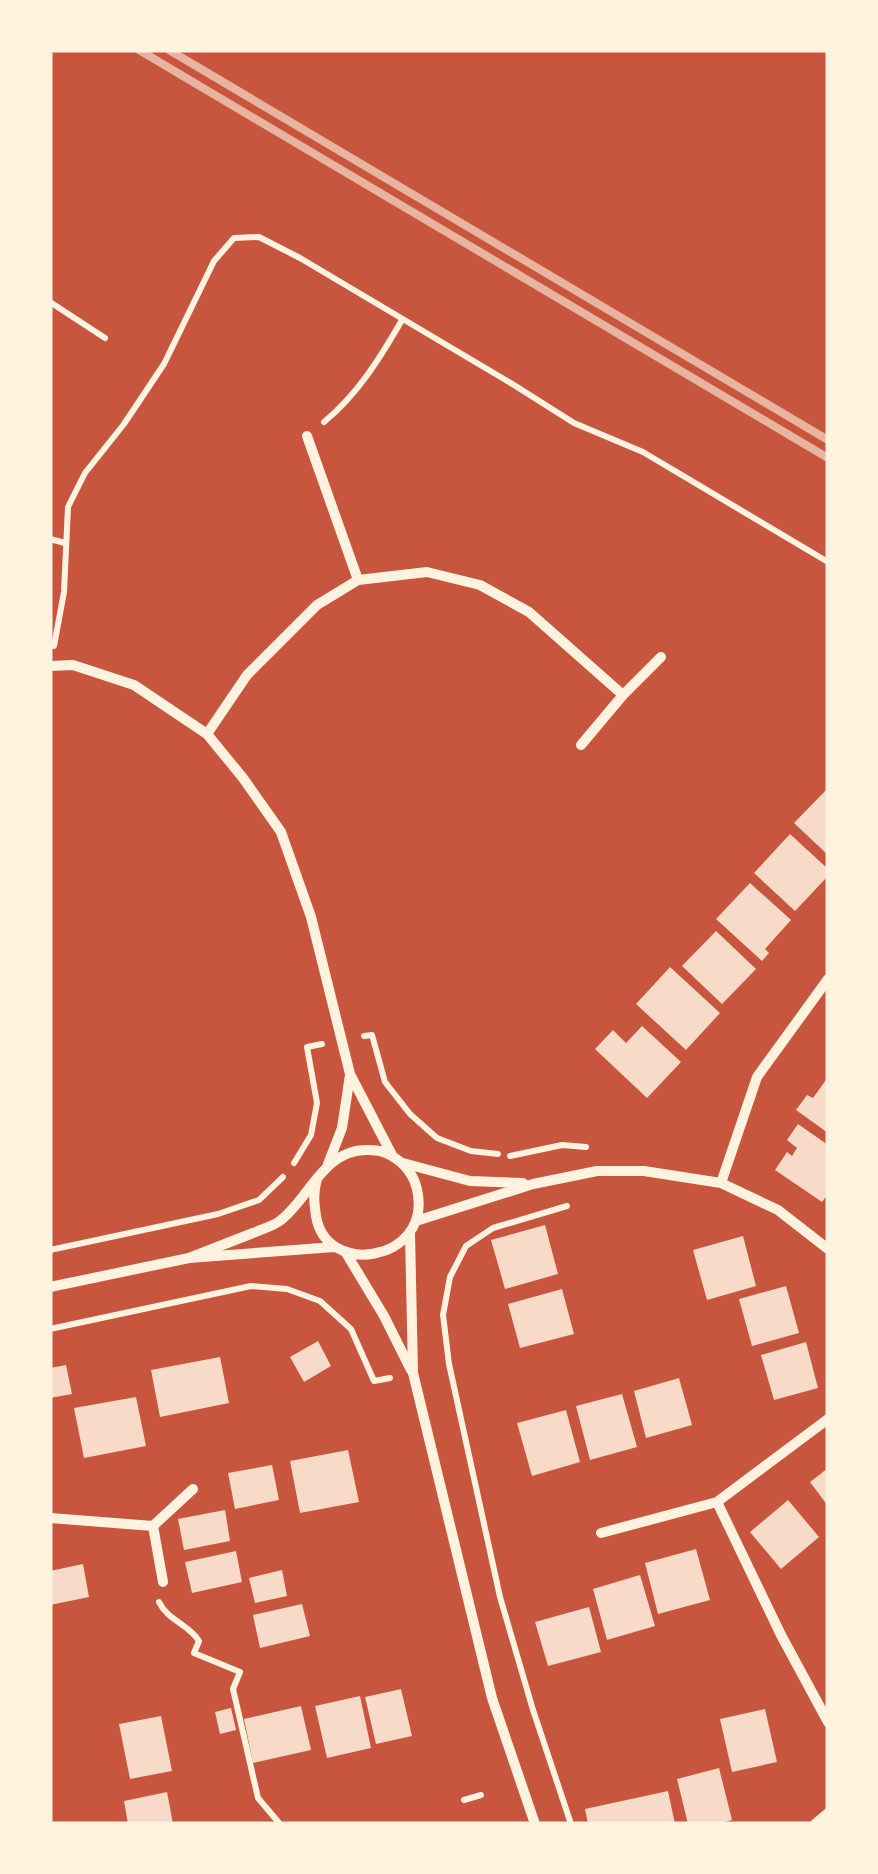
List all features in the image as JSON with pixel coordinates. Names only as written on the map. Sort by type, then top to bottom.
[{"type":"street","points":[[307,436],[358,580]]},
{"type":"street","points":[[207,734],[248,675],[317,605],[358,580],[427,572],[480,585],[529,612],[623,695]]},
{"type":"street","points":[[581,746],[661,657]]},
{"type":"street","points":[[52,665],[73,665],[134,684],[207,734],[244,778],[281,832],[312,917],[350,1074],[397,1159],[415,1180],[419,1200],[410,1234],[379,1255],[346,1253],[334,1247],[318,1228],[312,1194],[317,1179]]},
{"type":"street","points":[[721,1183],[757,1078],[828,979]]},
{"type":"street","points":[[189,1258],[280,1222],[328,1164],[342,1128],[350,1074]]},
{"type":"street","points":[[328,1164],[353,1150],[379,1150],[470,1181],[533,1184]]},
{"type":"street","points":[[416,1221],[533,1184],[596,1171],[644,1171],[721,1183],[778,1210],[828,1249]]},
{"type":"street","points":[[410,1234],[413,1373],[492,1698],[536,1824]]},
{"type":"street","points":[[50,1287],[189,1258],[334,1247]]},
{"type":"street","points":[[346,1253],[413,1373]]},
{"type":"street","points":[[601,1532],[717,1502],[828,1420]]},
{"type":"street","points":[[50,1518],[153,1526],[193,1489]]},
{"type":"street","points":[[717,1502],[828,1722]]},
{"type":"street","points":[[153,1526],[163,1582]]},
{"type":"street","points":[[815,1824],[828,1813]]},
{"type":"path","points":[[52,665],[64,592],[68,507],[85,473],[164,364],[214,261],[234,238],[259,237],[300,258],[574,423],[643,452],[828,562]]},
{"type":"path","points":[[50,302],[105,338]]},
{"type":"path","points":[[345,404],[374,367],[402,320]]},
{"type":"path","points":[[50,539],[66,542]]},
{"type":"path","points":[[50,1329],[251,1286],[287,1289],[320,1301],[351,1329],[374,1381]]},
{"type":"path","points":[[449,1364],[500,1597],[572,1824]]},
{"type":"path","points":[[163,1582],[155,1591],[162,1609],[192,1630],[199,1641],[194,1653],[240,1672],[233,1689],[258,1798],[280,1824]]},
{"type":"path","points":[[464,1800],[482,1795]]},
{"type":"building","points":[[828,788],[828,855],[794,823]]},
{"type":"building","points":[[790,834],[828,869],[828,876],[795,911],[754,873]]},
{"type":"building","points":[[750,883],[791,920],[765,949],[769,953],[762,961],[716,919]]},
{"type":"building","points":[[716,931],[756,969],[722,1004],[682,966]]},
{"type":"building","points":[[670,967],[720,1013],[686,1050],[636,1004]]},
{"type":"building","points":[[642,1026],[681,1062],[647,1098],[595,1049],[613,1030],[626,1043]]},
{"type":"building","points":[[828,1077],[828,1133],[796,1110],[807,1095],[813,1098]]},
{"type":"building","points":[[798,1124],[828,1145],[828,1194],[822,1202],[775,1170],[787,1152],[792,1156],[797,1148],[787,1140]]},
{"type":"building","points":[[545,1225],[558,1274],[505,1289],[491,1240]]},
{"type":"building","points":[[743,1236],[756,1286],[707,1300],[693,1250]]},
{"type":"building","points":[[786,1286],[799,1333],[752,1346],[739,1299]]},
{"type":"building","points":[[562,1289],[574,1334],[520,1348],[508,1304]]},
{"type":"building","points":[[318,1341],[331,1366],[304,1382],[290,1357]]},
{"type":"building","points":[[806,1342],[818,1388],[774,1400],[761,1355]]},
{"type":"building","points":[[220,1357],[229,1403],[160,1417],[151,1370]]},
{"type":"building","points":[[66,1365],[72,1394],[50,1398],[50,1368]]},
{"type":"building","points":[[679,1378],[692,1425],[646,1438],[634,1391]]},
{"type":"building","points":[[622,1394],[637,1447],[590,1460],[576,1406]]},
{"type":"building","points":[[136,1397],[146,1446],[84,1458],[74,1408]]},
{"type":"building","points":[[566,1410],[580,1462],[532,1476],[517,1423]]},
{"type":"building","points":[[348,1450],[359,1502],[300,1513],[290,1461]]},
{"type":"building","points":[[272,1465],[279,1500],[235,1509],[228,1473]]},
{"type":"building","points":[[828,1468],[828,1506],[810,1482]]},
{"type":"building","points":[[788,1500],[819,1537],[781,1569],[750,1532]]},
{"type":"building","points":[[225,1510],[230,1541],[184,1550],[178,1519]]},
{"type":"building","points":[[696,1549],[710,1600],[658,1614],[645,1563]]},
{"type":"building","points":[[236,1551],[242,1582],[192,1593],[185,1562]]},
{"type":"building","points":[[83,1564],[89,1597],[50,1605],[50,1571]]},
{"type":"building","points":[[282,1570],[287,1596],[255,1603],[249,1578]]},
{"type":"building","points":[[640,1575],[655,1626],[607,1640],[593,1589]]},
{"type":"building","points":[[302,1604],[310,1636],[260,1648],[253,1615]]},
{"type":"building","points":[[589,1607],[601,1652],[548,1666],[535,1622]]},
{"type":"building","points":[[401,1689],[412,1736],[376,1744],[365,1697]]},
{"type":"building","points":[[360,1696],[371,1748],[327,1758],[315,1706]]},
{"type":"building","points":[[301,1706],[311,1750],[253,1763],[244,1719]]},
{"type":"building","points":[[231,1708],[236,1730],[220,1734],[215,1712]]},
{"type":"building","points":[[765,1709],[777,1762],[732,1772],[720,1719]]},
{"type":"building","points":[[161,1716],[172,1771],[130,1779],[119,1724]]},
{"type":"building","points":[[719,1768],[732,1820],[688,1824],[677,1779]]},
{"type":"building","points":[[668,1791],[675,1824],[588,1824],[585,1809]]},
{"type":"building","points":[[167,1792],[173,1824],[128,1824],[124,1801]]},
{"type":"railway","points":[[139,50],[828,458]]},
{"type":"railway","points":[[169,50],[828,440]]}]
